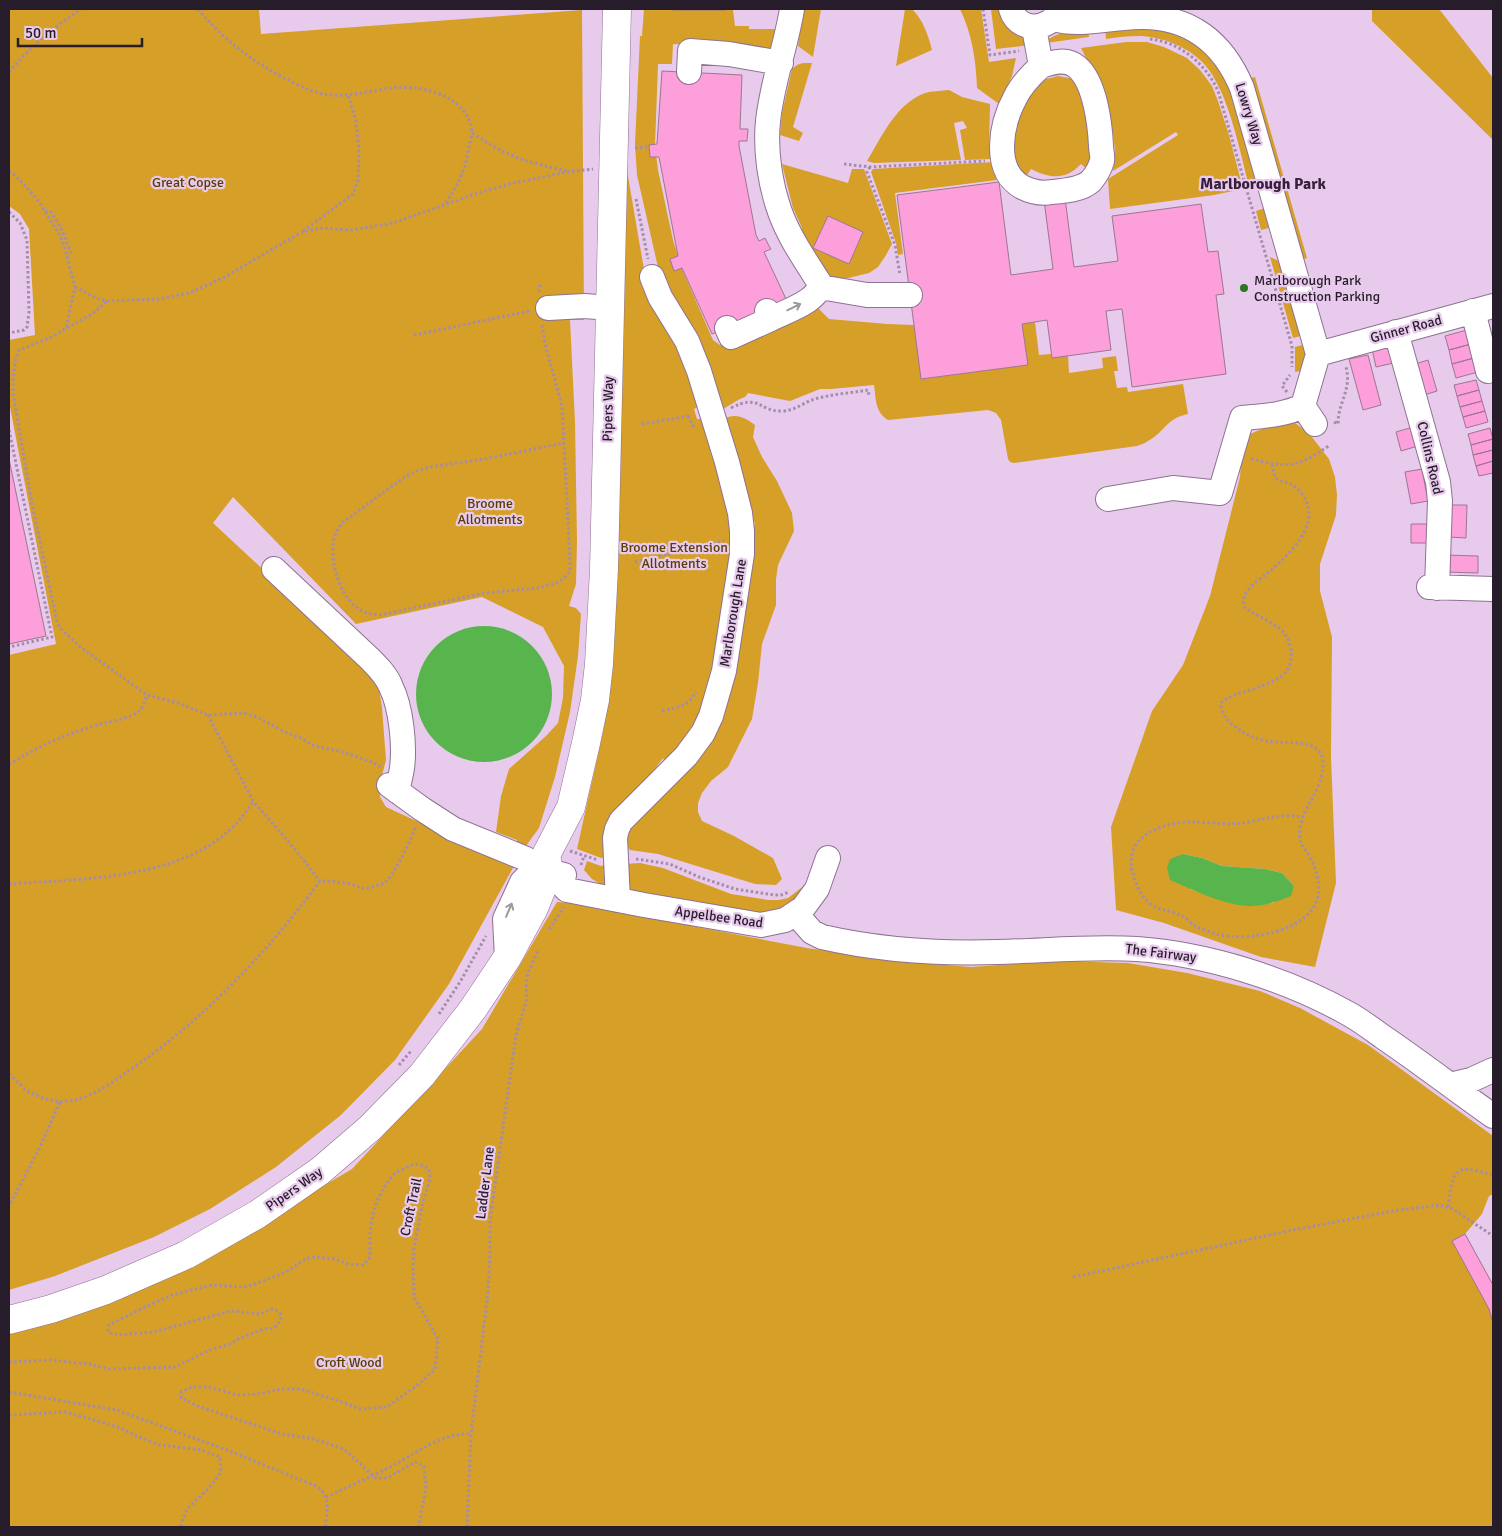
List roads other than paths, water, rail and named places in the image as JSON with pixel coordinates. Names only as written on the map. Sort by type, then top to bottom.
[{"type":"main road","name":"Pipers Way","points":[[549,871],[546,855],[571,807],[591,720],[600,654],[604,569],[617,9]]},
{"type":"main road","name":"Pipers Way","points":[[9,1320],[80,1299],[186,1255],[270,1207],[305,1183],[370,1128],[422,1075],[467,1016],[507,958],[534,908],[549,871],[575,853],[571,807]]},
{"type":"street","points":[[727,328],[731,337],[769,315],[805,302],[817,293],[820,286],[780,211],[767,142],[772,100],[792,9]]},
{"type":"street","name":"Lowry Way","points":[[1011,9],[1015,18],[1020,23],[1048,18],[1067,23],[1140,17],[1163,18],[1178,21],[1206,37],[1219,49],[1237,75],[1242,88],[1317,361]]},
{"type":"street","points":[[1041,66],[1052,62],[1065,62],[1077,66],[1086,77],[1093,98],[1100,132],[1102,159],[1098,172],[1083,187],[1047,193],[1032,192],[1016,183],[1007,174],[1003,159],[1003,137],[1008,114],[1015,97],[1029,77],[1041,66],[1048,18]]},
{"type":"street","points":[[689,72],[690,51],[729,54],[781,63]]},
{"type":"street","name":"Marlborough Lane","points":[[611,898],[616,858],[615,838],[621,821],[664,779],[694,745],[703,733],[711,716],[722,678],[742,554],[740,513],[727,462],[708,422],[692,351],[660,297],[652,277]]},
{"type":"street","points":[[820,286],[867,295],[909,285]]},
{"type":"street","points":[[544,308],[585,306],[610,308]]},
{"type":"street","points":[[1483,308],[1488,371]]},
{"type":"street","name":"Ginner Road","points":[[1317,361],[1396,332],[1483,308]]},
{"type":"street","name":"Collins Road","points":[[1396,332],[1438,482],[1440,501],[1433,587],[1493,589]]},
{"type":"street","points":[[1108,499],[1173,488],[1220,493],[1242,418],[1277,414],[1297,409],[1309,415],[1317,361]]},
{"type":"street","points":[[274,569],[370,658],[391,686],[401,725],[402,746],[402,768],[393,788],[453,828],[524,858],[549,871]]},
{"type":"street","name":"Appelbee Road","points":[[549,871],[560,885],[567,890],[574,885],[611,898],[756,924],[778,922],[796,914],[814,894],[828,858]]},
{"type":"street","name":"The Fairway","points":[[796,914],[812,932],[822,937],[893,948],[937,952],[1110,948],[1164,952],[1201,958],[1243,969],[1299,989],[1349,1014],[1493,1116]]},
{"type":"street","points":[[1450,1085],[1471,1080],[1493,1070]]},
{"type":"place","name":"Marlborough Park Construction Parking","points":[[1244,288]]},
{"type":"district","name":"Marlborough Park","points":[[1263,184]]},
{"type":"park label","name":"Great Copse","points":[[188,182]]},
{"type":"park label","name":"Broome Allotments","points":[[490,512]]},
{"type":"park label","name":"Broome Extension Allotments","points":[[674,556]]},
{"type":"park label","name":"Croft Wood","points":[[349,1362]]}]
